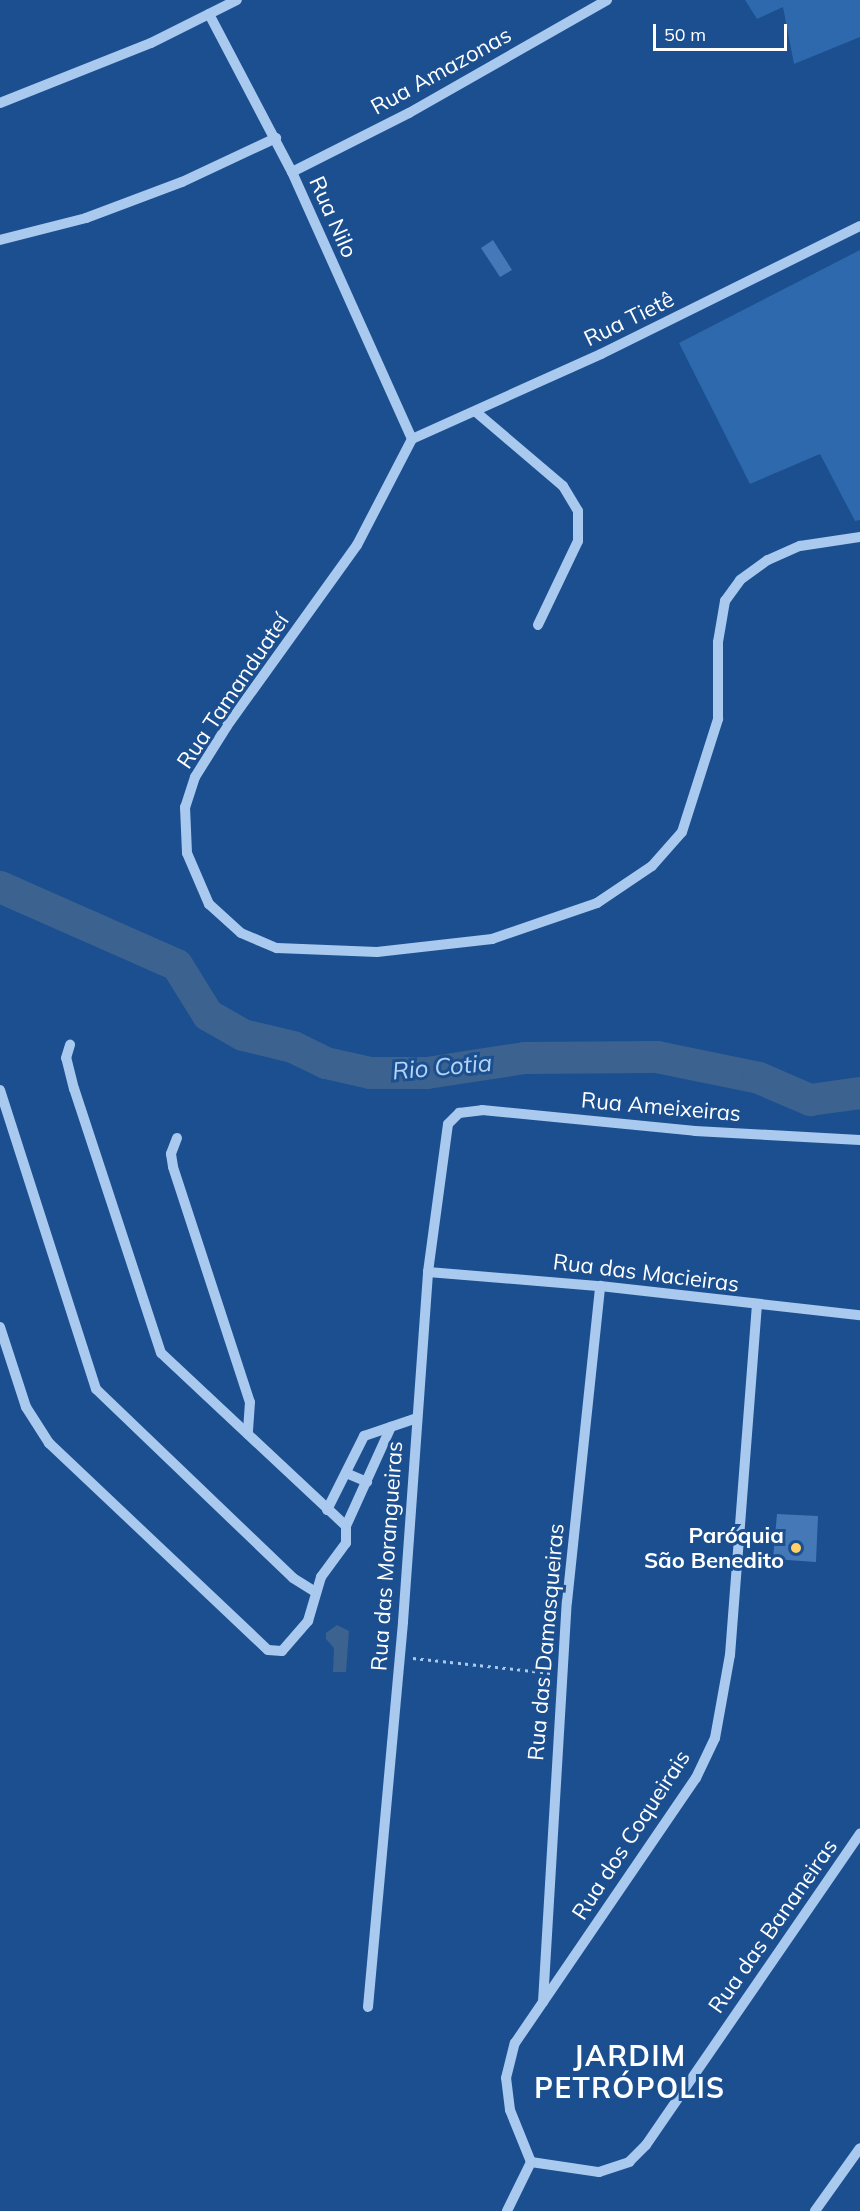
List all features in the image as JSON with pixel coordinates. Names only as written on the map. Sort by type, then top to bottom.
[{"type":"street","points":[[0,103],[151,43],[237,0]]},
{"type":"street","name":"Rua Amazonas","points":[[292,172],[409,113],[607,0]]},
{"type":"street","name":"Rua Nilo","points":[[209,14],[276,138],[412,439]]},
{"type":"street","points":[[0,240],[86,218],[182,182],[276,138]]},
{"type":"street","name":"Rua Tietê","points":[[412,439],[476,412],[860,226]]},
{"type":"street","points":[[476,412],[563,486],[578,511],[578,541],[538,625]]},
{"type":"street","name":"Rua Tamanduateí","points":[[412,439],[357,545],[227,726],[195,777],[185,807],[187,853],[209,904],[241,933],[277,948],[377,952],[492,939],[597,903],[652,866],[682,832],[718,719],[718,642],[725,600],[740,580],[768,560],[800,546],[860,537]]},
{"type":"street","points":[[70,1045],[66,1058],[74,1089],[157,1346],[173,1367],[346,1526]]},
{"type":"street","points":[[0,1090],[96,1389],[293,1578],[315,1592]]},
{"type":"street","name":"Rua Ameixeiras","points":[[459,1113],[482,1110],[695,1131],[860,1140]]},
{"type":"street","name":"Rua das Morangueiras","points":[[368,2007],[400,1656],[428,1272],[444,1137],[448,1124],[459,1113]]},
{"type":"street","points":[[177,1138],[171,1154],[173,1167],[250,1402],[248,1434]]},
{"type":"street","name":"Rua das Macieiras","points":[[428,1272],[600,1286],[757,1306],[860,1315]]},
{"type":"street","name":"Rua das Damasqueiras","points":[[543,2002],[562,1674],[600,1286]]},
{"type":"street","name":"Rua dos Coqueirais","points":[[531,2162],[510,2110],[506,2078],[515,2043],[696,1778],[715,1738],[730,1655],[757,1306]]},
{"type":"street","points":[[0,1327],[26,1407],[49,1443],[268,1650],[282,1651],[308,1621],[315,1592],[346,1543],[346,1526],[391,1427]]},
{"type":"street","points":[[327,1510],[364,1436],[417,1418]]},
{"type":"street","points":[[346,1473],[367,1482]]},
{"type":"street","name":"Rua das Bananeiras","points":[[531,2162],[599,2172],[629,2162],[646,2145],[860,1834]]},
{"type":"street","points":[[815,2211],[860,2148]]},
{"type":"street","points":[[507,2211],[531,2162]]},
{"type":"path","points":[[400,1656],[562,1674]]},
{"type":"shaded area","points":[[745,0],[860,0],[860,37],[794,64],[783,7],[757,19]]},
{"type":"shaded area","points":[[860,250],[860,520],[855,521],[820,454],[750,484],[679,343]]},
{"type":"shaded area","points":[[337,1625],[349,1631],[346,1672],[333,1672],[334,1648],[326,1639],[326,1633]]},
{"type":"building","points":[[493,240],[512,270],[500,277],[481,248]]},
{"type":"building","name":"Paróquia São Benedito","points":[[777,1514],[818,1516],[816,1562],[773,1559]]},
{"type":"waterway","name":"Rio Cotia","points":[[0,887],[177,965],[208,1015],[243,1035],[293,1047],[326,1063],[370,1073],[427,1073],[525,1058],[657,1057],[759,1078],[810,1100],[860,1093]]},
{"type":"place","name":"Paróquia São Benedito","points":[[796,1548]]},
{"type":"district","name":"JARDIM PETRÓPOLIS","points":[[630,2072]]}]
